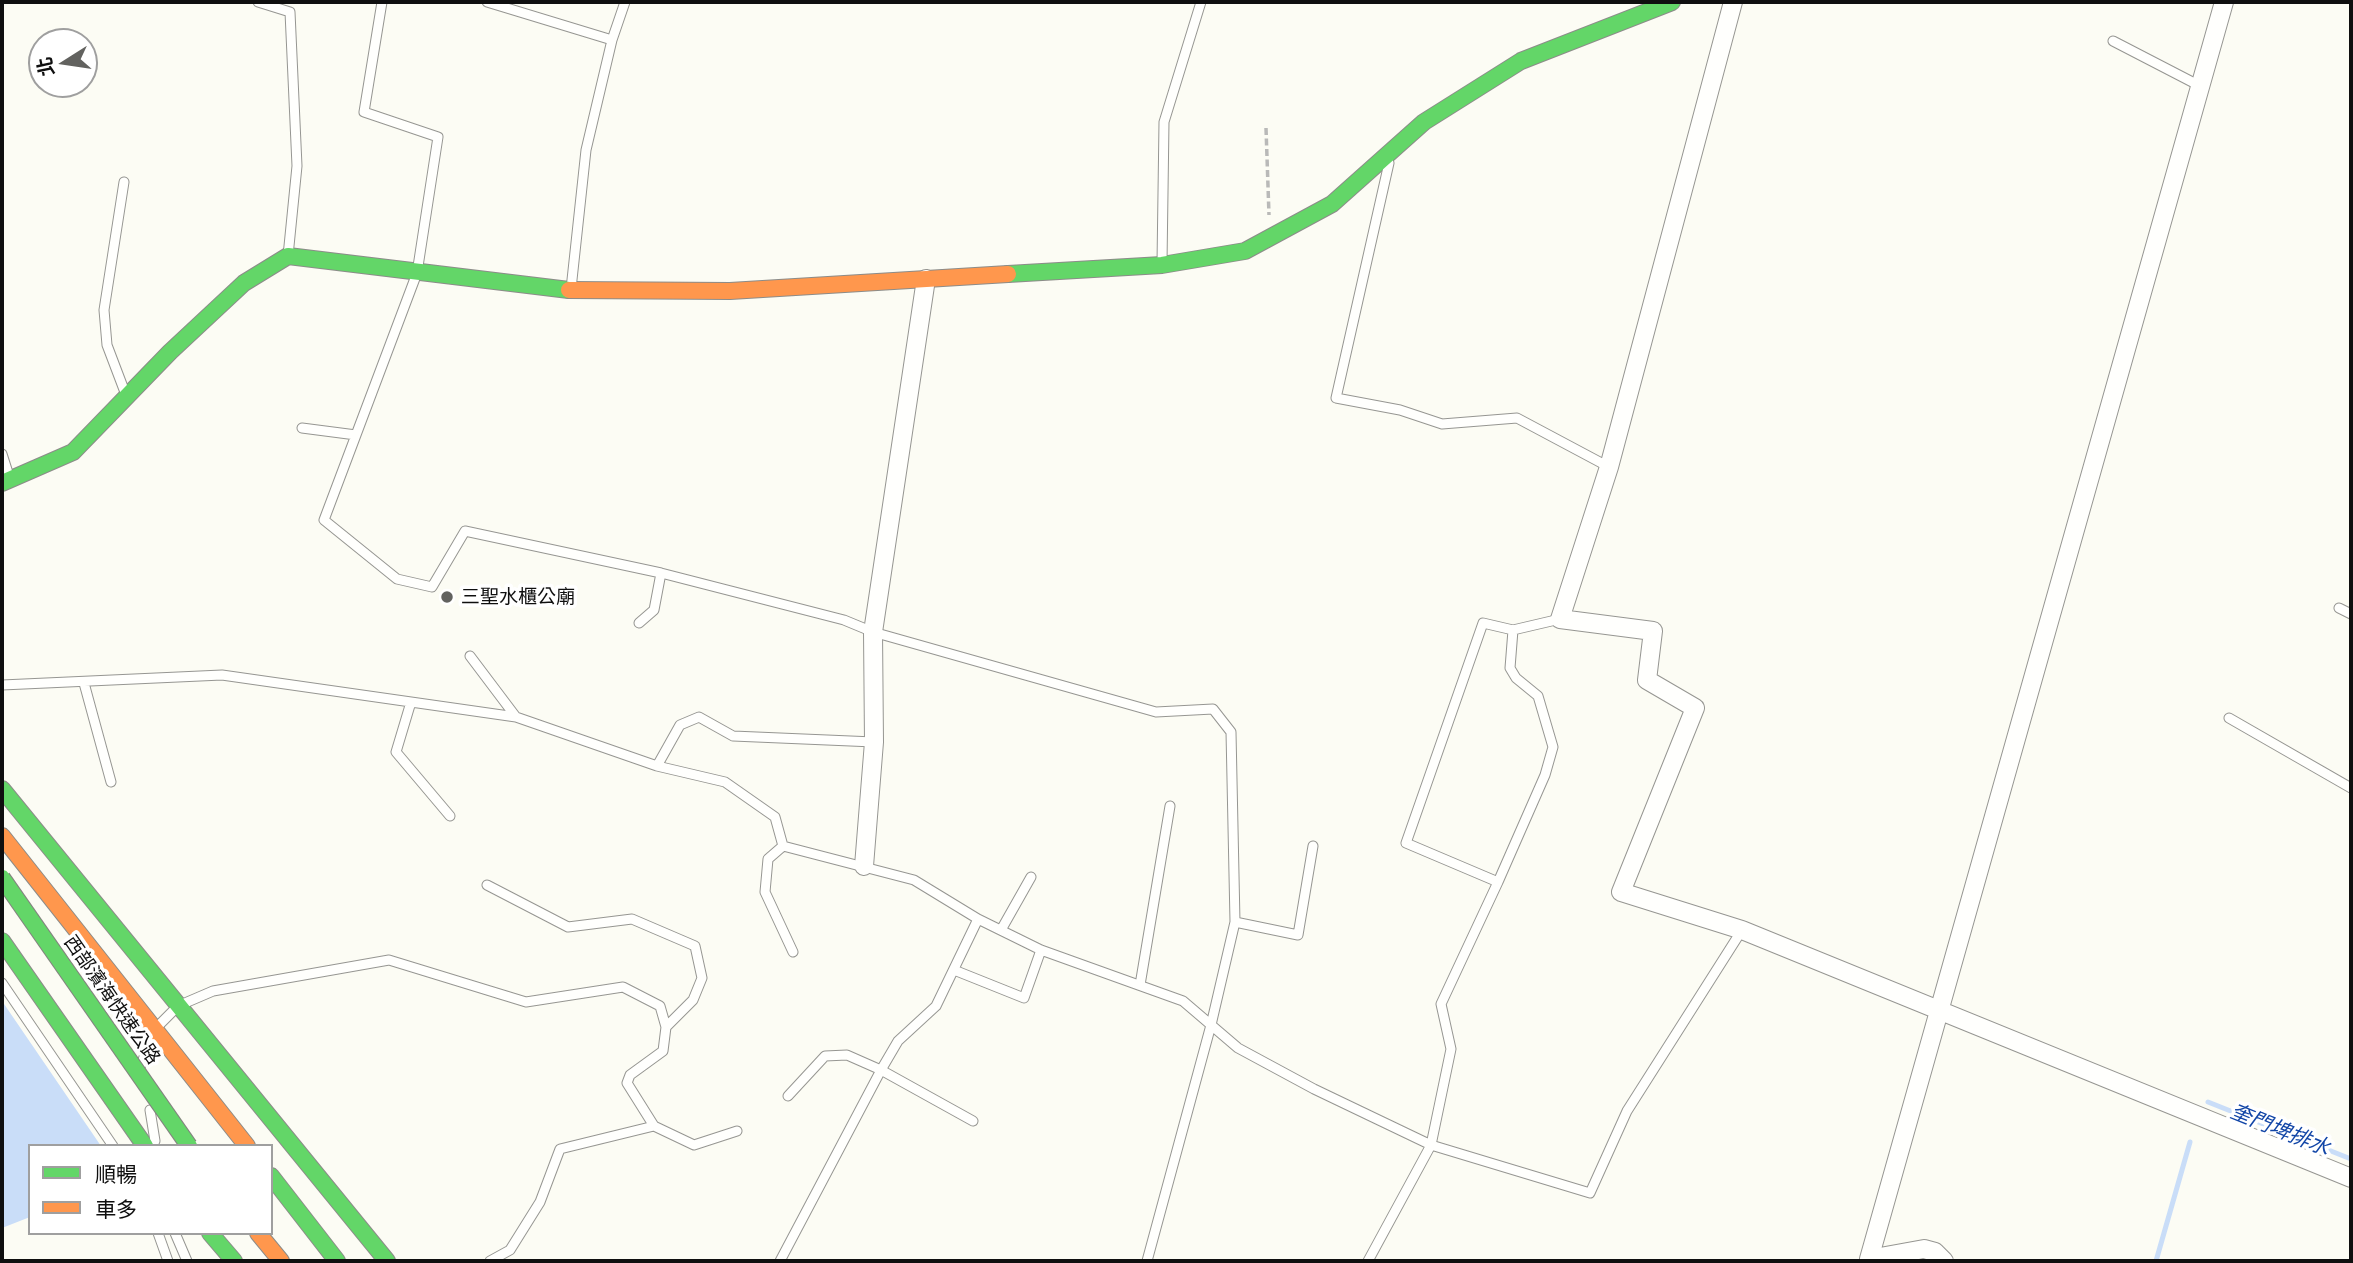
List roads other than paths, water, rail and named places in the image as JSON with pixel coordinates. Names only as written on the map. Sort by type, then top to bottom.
[{"type":"main road","points":[[6,482],[73,452],[244,283],[288,256],[571,290],[730,291],[1162,265],[1245,251],[1332,204],[1424,122],[1521,61],[1672,2]]},
{"type":"main road","points":[[2,789],[387,1261]]},
{"type":"main road","points":[[2,836],[245,1144]]},
{"type":"main road","name":"西部濱海快速公路","points":[[2,878],[188,1144]]},
{"type":"main road","points":[[2,941],[144,1144]]},
{"type":"main road","points":[[273,1179],[337,1261]]},
{"type":"main road","points":[[212,1235],[234,1261]]},
{"type":"main road","points":[[260,1235],[281,1261]]},
{"type":"street","points":[[1734,2],[1609,467],[1560,619],[1653,631],[1647,680],[1695,708],[1621,892],[1742,930],[2351,1178]]},
{"type":"street","points":[[1944,1261],[1935,1252],[1924,1249],[1863,1260],[1939,1009],[2224,2]]},
{"type":"street","points":[[864,866],[873,742],[873,632],[926,279]]},
{"type":"lane","points":[[258,2],[290,12],[297,166],[288,256]]},
{"type":"lane","points":[[382,2],[364,112],[438,137],[417,272],[324,520],[397,579],[432,587],[465,531],[661,573],[844,620],[873,632],[1156,712],[1213,709],[1231,732],[1235,922],[1211,1025],[1147,1261]]},
{"type":"lane","points":[[487,2],[612,40]]},
{"type":"lane","points":[[571,290],[586,150],[612,40],[625,2]]},
{"type":"lane","points":[[1162,265],[1164,122],[1201,2]]},
{"type":"lane","points":[[2113,41],[2200,86]]},
{"type":"lane","points":[[1392,151],[1336,398],[1400,410],[1442,424],[1517,418],[1609,467]]},
{"type":"lane","points":[[124,182],[104,310],[107,345],[127,397]]},
{"type":"lane","points":[[302,428],[356,435]]},
{"type":"lane","points":[[2,454],[6,482]]},
{"type":"lane","points":[[639,622],[654,610],[661,573]]},
{"type":"lane","points":[[2339,608],[2351,614]]},
{"type":"lane","points":[[1498,882],[1406,843],[1483,623],[1513,629],[1560,619]]},
{"type":"lane","points":[[1368,1261],[1431,1145],[1451,1049],[1441,1004],[1545,775],[1553,747],[1538,696],[1516,678],[1510,668],[1513,629]]},
{"type":"lane","points":[[470,656],[516,717]]},
{"type":"lane","points":[[2,685],[222,675],[516,717],[657,766],[725,782],[775,817],[783,846]]},
{"type":"lane","points":[[84,683],[111,782]]},
{"type":"lane","points":[[411,702],[396,752],[450,816]]},
{"type":"lane","points":[[657,766],[680,725],[699,717],[733,736],[873,742]]},
{"type":"lane","points":[[2229,718],[2351,788]]},
{"type":"lane","points":[[1140,985],[1170,806]]},
{"type":"lane","points":[[783,846],[914,880],[978,919],[1041,950],[1183,1001],[1238,1048],[1314,1089],[1431,1145],[1590,1193],[1627,1111],[1742,930]]},
{"type":"lane","points":[[783,846],[768,859],[765,892],[793,952]]},
{"type":"lane","points":[[1235,922],[1298,935],[1313,846]]},
{"type":"lane","points":[[1001,930],[1031,877]]},
{"type":"lane","points":[[487,885],[568,927],[632,919],[695,946],[702,978],[693,1000],[666,1027]]},
{"type":"lane","points":[[780,1261],[881,1070],[898,1041],[936,1006],[978,919]]},
{"type":"lane","points":[[954,970],[1024,998],[1041,950]]},
{"type":"lane","points":[[156,1144],[141,1066],[155,1029],[178,1006],[213,991],[389,960],[526,1002],[623,987],[660,1006],[666,1027],[663,1051],[630,1075],[627,1083],[631,1094],[654,1126],[694,1146],[737,1131]]},
{"type":"lane","points":[[2,983],[112,1144]]},
{"type":"lane","points":[[788,1096],[825,1056],[846,1055],[881,1070],[973,1121]]},
{"type":"lane","points":[[490,1261],[510,1250],[540,1202],[560,1149],[654,1126]]},
{"type":"lane","points":[[159,1235],[168,1261]]},
{"type":"lane","points":[[176,1235],[187,1261]]},
{"type":"water","points":[[2,1001],[100,1144],[28,1144],[28,1218],[2,1228]]},
{"type":"waterway","name":"奎門埤排水","points":[[2208,1102],[2351,1159]]},
{"type":"waterway","name":"奎門埤排水","points":[[2156,1261],[2190,1142]]},
{"type":"place","name":"三聖水櫃公廟","points":[[447,597]]}]
